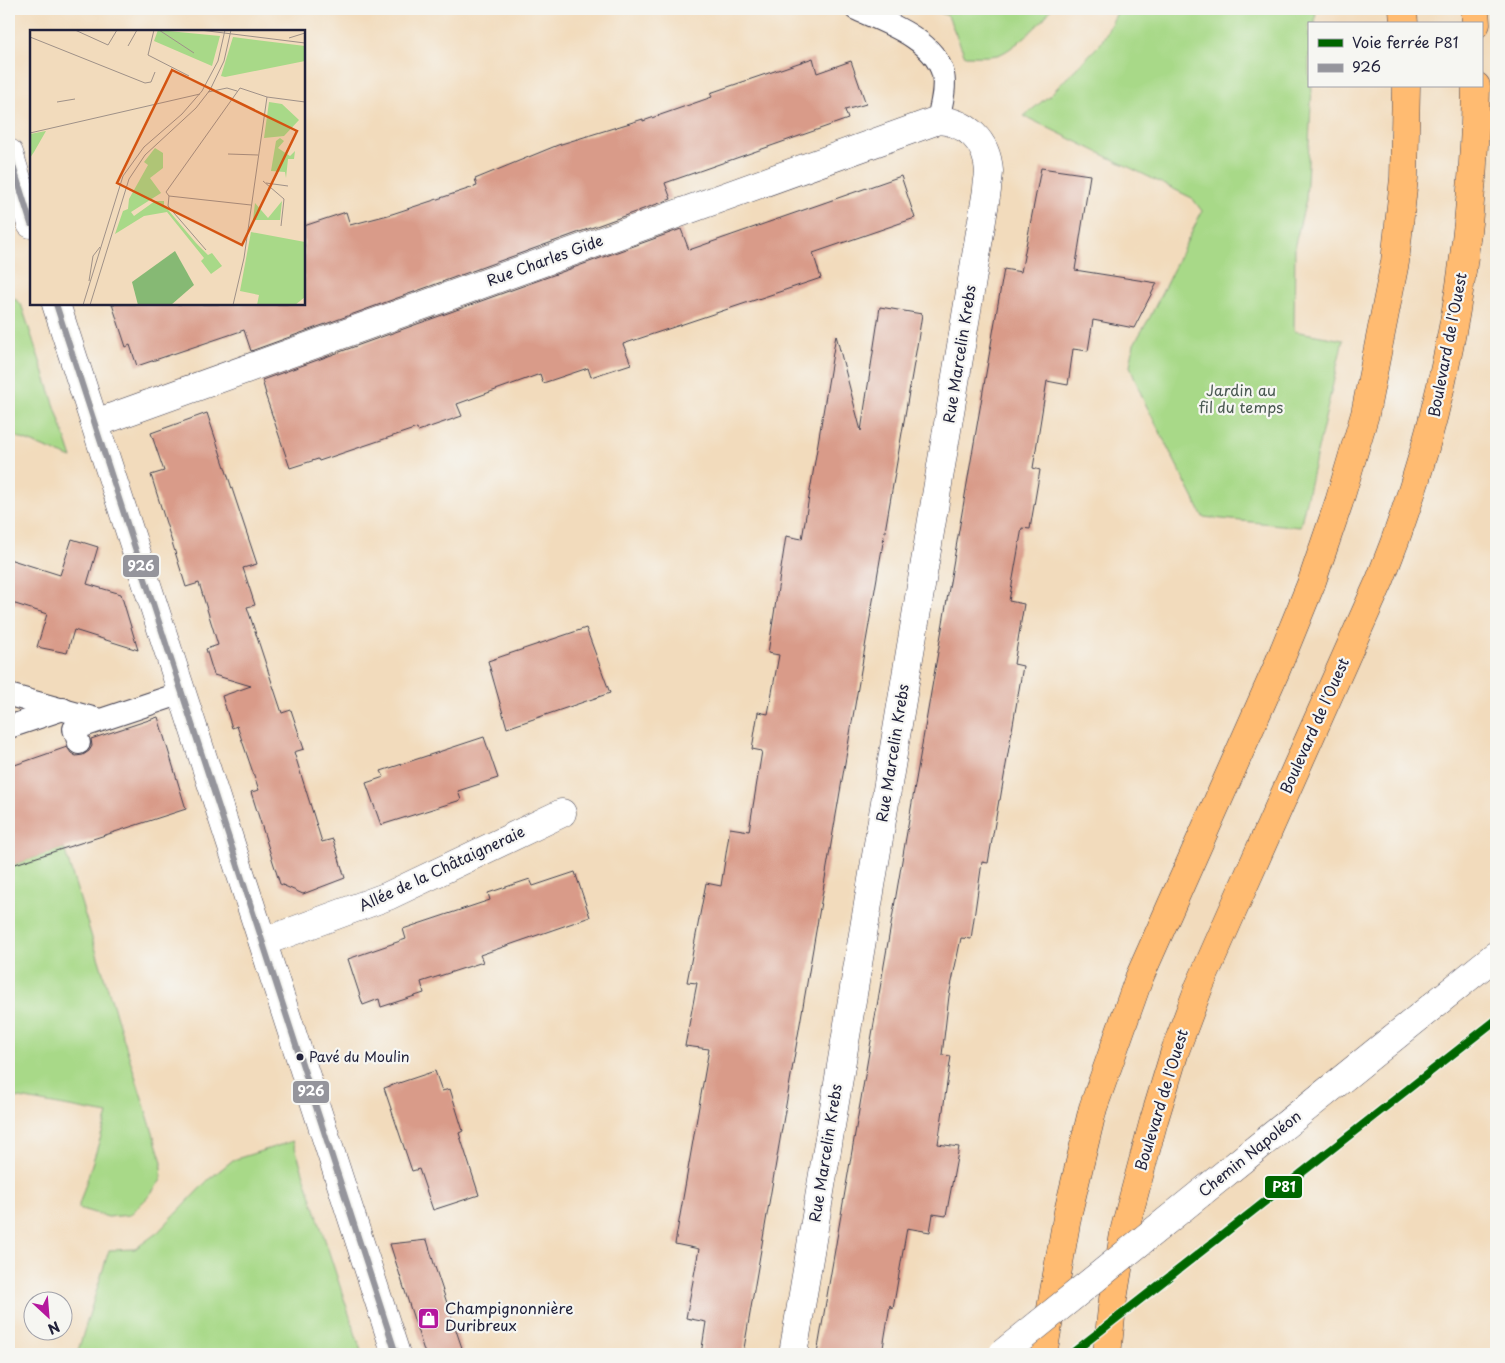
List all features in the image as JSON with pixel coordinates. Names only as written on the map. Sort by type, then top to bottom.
[{"type":"main road","points":[[1403,9],[1404,22]]},
{"type":"main road","points":[[1475,9],[1476,22]]},
{"type":"main road","points":[[1043,1354],[1068,1212],[1079,1161],[1096,1099],[1140,978],[1276,670],[1311,584],[1339,502],[1365,414],[1395,262],[1404,178],[1406,88]]},
{"type":"main road","name":"Boulevard de l'Ouest","points":[[1107,1354],[1125,1228],[1175,1051],[1221,936],[1380,580],[1415,483],[1434,417],[1467,240],[1473,176],[1476,88]]},
{"type":"street","name":"Rue Marcelin Krebs","points":[[793,1354],[987,190],[989,170],[984,152],[977,138],[966,128],[952,121],[938,120]]},
{"type":"street","name":"Rue Charles Gide","points":[[96,423],[938,120]]},
{"type":"street","points":[[9,153],[30,221]]},
{"type":"street","points":[[56,305],[396,1354]]},
{"type":"street","name":"Allée de la Châtaigneraie","points":[[263,942],[388,896],[562,813]]},
{"type":"street","name":"Chemin Napoléon","points":[[1003,1354],[1496,955]]},
{"type":"lane","points":[[856,9],[900,29],[924,45],[936,61],[943,74],[944,89],[938,120]]},
{"type":"lane","points":[[79,743],[74,729],[182,693]]},
{"type":"lane","points":[[9,695],[100,720]]},
{"type":"lane","points":[[9,727],[63,709]]},
{"type":"green space","points":[[932,9],[1051,9],[1035,28],[1003,53],[989,56],[965,56],[948,16]]},
{"type":"green space","name":"Jardin au fil du temps","points":[[1119,9],[1316,9],[1315,22],[1308,22],[1308,88],[1312,88],[1306,200],[1295,244],[1294,331],[1343,340],[1300,527],[1203,517],[1143,399],[1130,366],[1134,344],[1150,317],[1202,211],[1192,198],[1024,116],[1050,95],[1101,43]]},
{"type":"green space","points":[[9,294],[21,304],[72,458],[9,434]]},
{"type":"green space","points":[[64,848],[162,1162],[161,1180],[148,1197],[130,1215],[108,1217],[78,1208],[108,1114],[9,1096],[9,866]]},
{"type":"green space","points":[[293,1141],[362,1354],[77,1354],[109,1250],[135,1249],[158,1232],[208,1180],[233,1160]]},
{"type":"building","points":[[813,58],[817,73],[851,61],[866,104],[845,110],[848,119],[665,183],[671,199],[251,351],[244,330],[137,366],[130,345],[126,347],[112,305],[305,305],[305,226],[346,212],[350,225],[392,214],[477,186],[475,179],[558,145],[643,119],[643,121],[712,97],[710,93]]},
{"type":"building","points":[[1041,168],[1090,175],[1075,270],[1157,283],[1134,328],[1093,320],[1088,351],[1073,349],[1068,385],[1047,381],[1033,468],[1040,470],[1030,529],[1022,528],[1009,601],[1024,604],[1014,664],[1023,666],[988,863],[982,862],[971,939],[961,938],[949,996],[942,1055],[951,1056],[938,1144],[959,1147],[946,1216],[933,1214],[930,1232],[907,1228],[893,1309],[890,1305],[882,1354],[817,1354],[1004,269],[1021,272]]},
{"type":"building","points":[[901,176],[915,218],[813,253],[821,278],[623,344],[631,364],[591,377],[588,368],[543,383],[540,374],[457,404],[462,416],[418,431],[417,428],[319,461],[318,459],[290,468],[262,380],[681,229],[689,250]]},
{"type":"building","points":[[880,307],[922,314],[918,340],[743,1354],[701,1354],[706,1322],[686,1318],[699,1249],[675,1244],[709,1049],[685,1046],[697,983],[687,982],[706,883],[721,886],[730,828],[749,831],[762,751],[752,749],[758,712],[768,714],[779,655],[768,653],[786,536],[802,539],[836,335],[861,431]]},
{"type":"building","points":[[207,413],[257,564],[243,568],[255,605],[247,607],[282,713],[291,710],[304,749],[294,752],[322,842],[333,839],[345,878],[303,894],[280,884],[251,792],[259,790],[237,726],[232,728],[222,696],[251,686],[214,675],[206,649],[218,645],[199,583],[186,587],[151,475],[164,471],[151,433]]},
{"type":"building","points":[[72,539],[98,547],[87,584],[121,594],[138,650],[74,630],[67,653],[37,647],[47,614],[9,602],[9,559],[60,575]]},
{"type":"building","points":[[586,628],[610,693],[507,728],[488,661]]},
{"type":"building","points":[[158,717],[186,809],[9,866],[9,767],[67,747],[76,756],[83,755],[92,746],[91,739]]},
{"type":"building","points":[[484,737],[498,778],[458,791],[461,800],[381,825],[366,783],[384,777],[381,771]]},
{"type":"building","points":[[575,872],[590,917],[480,955],[483,962],[421,982],[424,993],[381,1007],[379,999],[363,1005],[348,959],[406,939],[403,929],[490,900],[488,893],[530,879],[533,886]]},
{"type":"building","points":[[435,1071],[442,1091],[450,1089],[463,1131],[459,1133],[479,1195],[433,1210],[419,1169],[412,1171],[384,1088]]},
{"type":"building","points":[[427,1240],[464,1354],[425,1354],[390,1244]]},
{"type":"rail line","name":"P81","points":[[1071,1354],[1496,1020]]},
{"type":"transit line","name":"926","points":[[9,153],[30,221]]},
{"type":"transit line","name":"926","points":[[56,305],[396,1354]]},
{"type":"place","name":"Pavé du Moulin","points":[[300,1057]]},
{"type":"place","name":"Champignonnière Duribreux","points":[[429,1318]]}]
